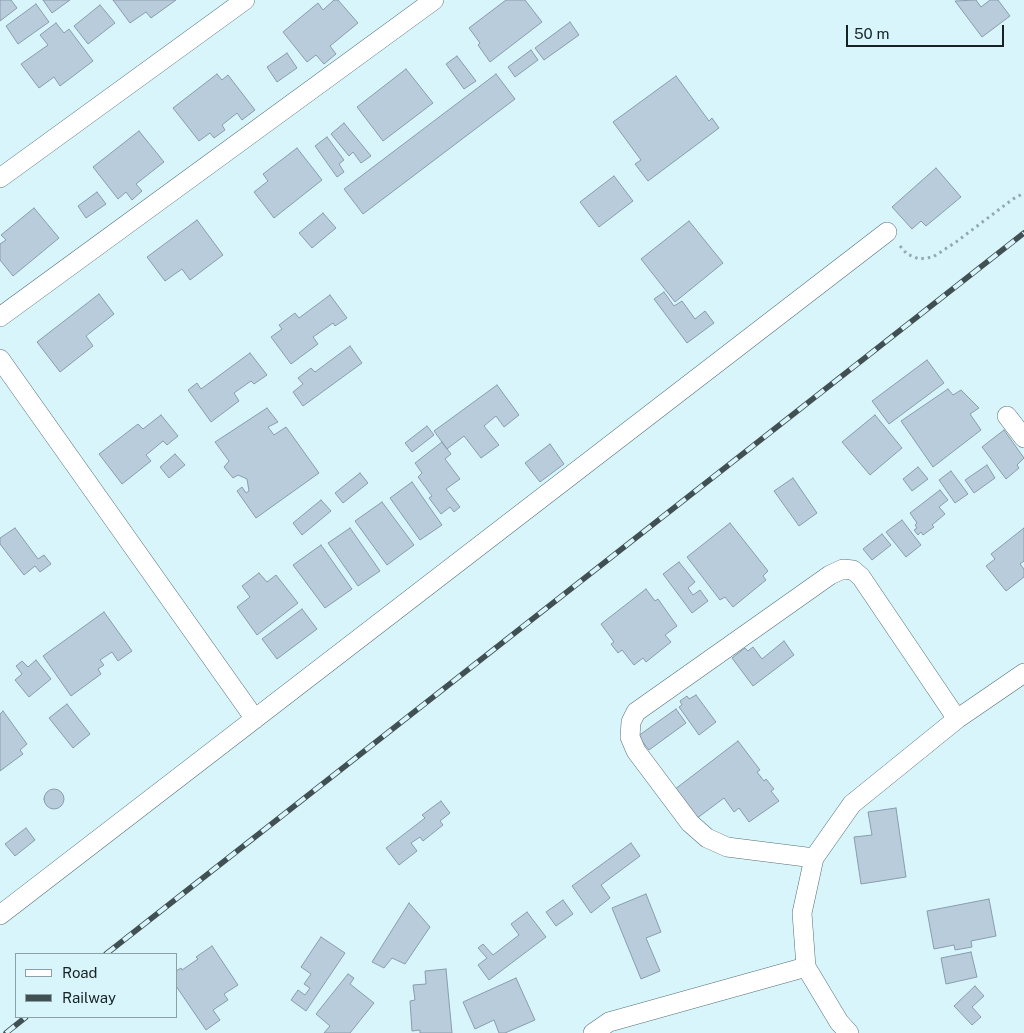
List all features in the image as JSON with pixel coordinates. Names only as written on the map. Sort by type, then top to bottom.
[{"type":"street","points":[[0,178],[245,0]]},
{"type":"street","points":[[0,317],[434,0]]},
{"type":"street","points":[[0,915],[887,232]]},
{"type":"street","points":[[0,359],[255,719]]},
{"type":"street","points":[[1007,416],[1024,438]]},
{"type":"street","points":[[814,858],[727,847],[707,838],[690,824],[636,752],[630,736],[631,722],[636,712],[830,574],[843,569],[853,570],[861,577],[957,719]]},
{"type":"street","points":[[849,1033],[839,1022],[806,967],[802,913],[814,858],[852,804],[957,719],[1024,673]]},
{"type":"street","points":[[593,1033],[609,1022],[806,967]]},
{"type":"path","points":[[887,232],[907,254],[919,259],[932,257],[1024,193]]},
{"type":"building","points":[[0,0],[11,0],[17,8],[0,21]]},
{"type":"building","points":[[43,0],[70,0],[52,13]]},
{"type":"building","points":[[113,0],[176,0],[151,18],[146,12],[130,23]]},
{"type":"building","points":[[334,0],[338,0],[358,23],[330,46],[336,54],[324,64],[316,55],[307,62],[283,32],[318,3],[323,10]]},
{"type":"building","points":[[506,0],[525,0],[542,22],[490,62],[469,28]]},
{"type":"building","points":[[976,0],[981,7],[990,0],[998,0],[1010,16],[982,37],[955,1]]},
{"type":"building","points":[[36,4],[49,22],[18,44],[6,26]]},
{"type":"building","points":[[100,5],[115,23],[88,44],[74,26]]},
{"type":"building","points":[[570,22],[579,35],[544,60],[535,48]]},
{"type":"building","points":[[56,23],[64,33],[69,29],[93,61],[60,86],[54,77],[39,88],[21,64],[48,45],[40,35]]},
{"type":"building","points":[[531,50],[538,60],[515,77],[508,67]]},
{"type":"building","points":[[287,53],[297,68],[277,82],[267,67]]},
{"type":"building","points":[[457,56],[476,81],[464,89],[446,64]]},
{"type":"building","points":[[406,69],[433,103],[383,141],[357,107]]},
{"type":"building","points":[[217,74],[222,80],[228,75],[255,110],[242,120],[237,113],[222,125],[225,130],[214,138],[210,133],[199,141],[173,108]]},
{"type":"building","points":[[496,74],[515,99],[363,214],[344,189]]},
{"type":"building","points":[[676,76],[709,121],[712,118],[719,128],[648,181],[635,164],[641,160],[613,122]]},
{"type":"building","points":[[344,123],[371,156],[361,163],[353,152],[349,156],[331,134]]},
{"type":"building","points":[[139,131],[164,162],[136,184],[142,191],[132,200],[126,192],[118,199],[93,167]]},
{"type":"building","points":[[327,137],[344,160],[339,164],[344,172],[337,177],[315,146]]},
{"type":"building","points":[[297,148],[322,180],[274,218],[254,192],[268,181],[263,174]]},
{"type":"building","points":[[936,168],[961,197],[926,226],[921,221],[912,229],[892,207]]},
{"type":"building","points":[[614,176],[633,201],[599,227],[580,202]]},
{"type":"building","points":[[97,192],[106,204],[86,218],[78,206]]},
{"type":"building","points":[[34,208],[59,238],[13,276],[0,260],[0,244],[6,240],[1,235]]},
{"type":"building","points":[[323,213],[336,228],[312,248],[299,233]]},
{"type":"building","points":[[197,220],[223,255],[190,280],[182,269],[165,281],[147,257]]},
{"type":"building","points":[[689,221],[723,263],[675,302],[641,259]]},
{"type":"building","points":[[664,292],[674,306],[682,301],[695,319],[705,311],[714,323],[687,343],[654,299]]},
{"type":"building","points":[[99,294],[114,314],[86,336],[93,346],[60,372],[37,342]]},
{"type":"building","points":[[330,295],[347,318],[335,326],[333,323],[313,337],[318,344],[291,364],[271,337],[282,329],[279,325],[295,313],[299,318]]},
{"type":"building","points":[[350,346],[362,363],[303,406],[293,392],[303,384],[298,378],[311,368],[315,372]]},
{"type":"building","points":[[250,353],[267,375],[254,384],[251,381],[234,393],[239,401],[211,422],[188,390],[197,383],[201,389]]},
{"type":"building","points":[[927,360],[944,383],[889,424],[872,401]]},
{"type":"building","points":[[497,385],[519,415],[504,427],[496,416],[484,426],[499,445],[481,458],[464,436],[447,449],[434,431]]},
{"type":"building","points":[[948,389],[953,395],[961,390],[979,408],[970,414],[981,430],[933,467],[901,421]]},
{"type":"building","points":[[267,408],[278,422],[268,427],[274,435],[286,427],[319,473],[256,518],[237,491],[242,487],[246,493],[249,491],[247,479],[238,475],[233,478],[224,467],[229,461],[215,442]]},
{"type":"building","points":[[161,415],[178,436],[167,445],[163,441],[146,455],[151,461],[122,484],[99,454],[138,424],[143,429]]},
{"type":"building","points":[[875,415],[902,448],[870,475],[842,442]]},
{"type":"building","points":[[427,426],[434,435],[412,452],[405,443]]},
{"type":"building","points":[[1004,430],[1024,458],[1017,465],[1019,468],[1006,479],[982,447]]},
{"type":"building","points":[[442,442],[451,454],[445,459],[460,479],[446,489],[460,507],[454,512],[450,507],[441,514],[429,498],[432,496],[418,477],[422,473],[415,463]]},
{"type":"building","points":[[550,444],[564,464],[540,482],[525,463]]},
{"type":"building","points":[[175,454],[185,465],[169,478],[160,467]]},
{"type":"building","points":[[987,465],[995,478],[974,493],[965,480]]},
{"type":"building","points":[[918,467],[928,479],[912,491],[903,479]]},
{"type":"building","points":[[951,471],[968,494],[955,503],[939,480]]},
{"type":"building","points":[[360,473],[368,483],[343,503],[335,493]]},
{"type":"building","points":[[793,478],[817,513],[799,526],[774,491]]},
{"type":"building","points":[[412,482],[442,525],[420,540],[390,498]]},
{"type":"building","points":[[940,490],[948,500],[939,507],[945,514],[932,525],[934,527],[923,535],[921,532],[918,535],[914,530],[917,528],[915,525],[917,523],[910,513]]},
{"type":"building","points":[[321,500],[331,511],[302,535],[293,523]]},
{"type":"building","points":[[382,502],[414,545],[387,565],[355,521]]},
{"type":"building","points":[[902,520],[921,545],[906,557],[886,532]]},
{"type":"building","points":[[730,523],[768,571],[763,576],[766,580],[733,607],[725,597],[720,600],[687,557]]},
{"type":"building","points":[[15,528],[38,559],[44,555],[51,564],[40,572],[35,566],[24,575],[0,544],[0,538]]},
{"type":"building","points":[[350,528],[380,571],[358,586],[328,543]]},
{"type":"building","points":[[1024,528],[1024,561],[1020,564],[1024,569],[1024,577],[1006,591],[986,566],[995,559],[991,554]]},
{"type":"building","points":[[882,534],[891,545],[872,560],[863,549]]},
{"type":"building","points":[[321,545],[352,589],[325,608],[293,565]]},
{"type":"building","points":[[679,562],[695,582],[688,588],[693,595],[700,590],[708,601],[692,613],[663,574]]},
{"type":"building","points":[[259,573],[267,582],[276,575],[298,603],[257,635],[237,607],[250,597],[242,586]]},
{"type":"building","points":[[646,589],[655,601],[658,599],[677,626],[665,635],[671,642],[646,662],[643,658],[634,665],[622,650],[618,653],[611,644],[614,642],[601,624]]},
{"type":"building","points":[[302,609],[317,629],[277,659],[262,639]]},
{"type":"building","points":[[104,612],[132,651],[118,661],[112,652],[100,660],[104,665],[98,669],[101,674],[71,696],[43,656]]},
{"type":"building","points":[[784,641],[794,655],[753,686],[732,658],[745,648],[748,651],[753,647],[762,659]]},
{"type":"building","points":[[36,660],[51,679],[29,697],[15,680],[22,674],[16,666],[22,661],[28,667]]},
{"type":"building","points":[[696,695],[716,722],[699,735],[679,707],[682,705],[680,701],[687,696],[689,699]]},
{"type":"building","points":[[67,704],[90,734],[73,748],[49,718]]},
{"type":"building","points":[[676,709],[686,723],[649,750],[638,736]]},
{"type":"building","points":[[3,711],[27,744],[20,750],[23,754],[0,771],[0,714]]},
{"type":"building","points":[[738,741],[760,770],[757,772],[774,789],[771,791],[779,801],[749,822],[739,808],[734,812],[724,798],[692,822],[670,793]]},
{"type":"building","points":[[54,789],[61,792],[64,799],[61,806],[54,809],[47,806],[44,799],[47,792]]},
{"type":"building","points":[[441,801],[450,813],[440,821],[443,825],[423,841],[420,837],[411,843],[417,851],[399,865],[386,848],[425,818],[422,815]]},
{"type":"building","points":[[896,808],[906,877],[861,884],[854,837],[872,835],[868,812]]},
{"type":"building","points":[[26,828],[35,840],[15,856],[5,844]]},
{"type":"building","points":[[631,843],[640,856],[601,885],[610,898],[591,913],[572,886]]},
{"type":"building","points":[[646,894],[661,932],[646,938],[660,971],[641,979],[612,908]]},
{"type":"building","points":[[989,899],[996,936],[971,941],[972,947],[955,950],[954,945],[934,949],[927,911]]},
{"type":"building","points":[[563,900],[573,914],[556,926],[546,912]]},
{"type":"building","points":[[409,903],[430,927],[405,964],[392,958],[384,968],[372,962]]},
{"type":"building","points":[[527,912],[546,937],[489,980],[478,965],[487,958],[478,948],[483,944],[493,955],[519,935],[511,924]]},
{"type":"building","points":[[321,937],[345,953],[306,1011],[291,1000],[298,990],[305,995],[310,988],[304,984],[311,974],[301,967]]},
{"type":"building","points":[[212,946],[238,985],[224,994],[228,1000],[213,1010],[220,1020],[206,1030],[178,989],[178,970],[181,968],[182,970],[198,959],[196,957]]},
{"type":"building","points":[[971,952],[977,977],[946,984],[941,958]]},
{"type":"building","points":[[446,969],[452,1033],[420,1033],[420,1030],[412,1031],[410,1001],[415,1000],[413,985],[426,984],[425,971]]},
{"type":"building","points":[[348,974],[354,978],[350,984],[374,1003],[350,1033],[324,1033],[330,1026],[316,1014]]},
{"type":"building","points":[[516,978],[535,1020],[505,1033],[499,1033],[494,1020],[475,1029],[463,1002]]},
{"type":"building","points":[[975,986],[984,996],[972,1007],[981,1017],[972,1025],[954,1006]]},
{"type":"railway","points":[[107,953],[1024,233]]},
{"type":"railway","points":[[6,1033],[25,1018]]}]
